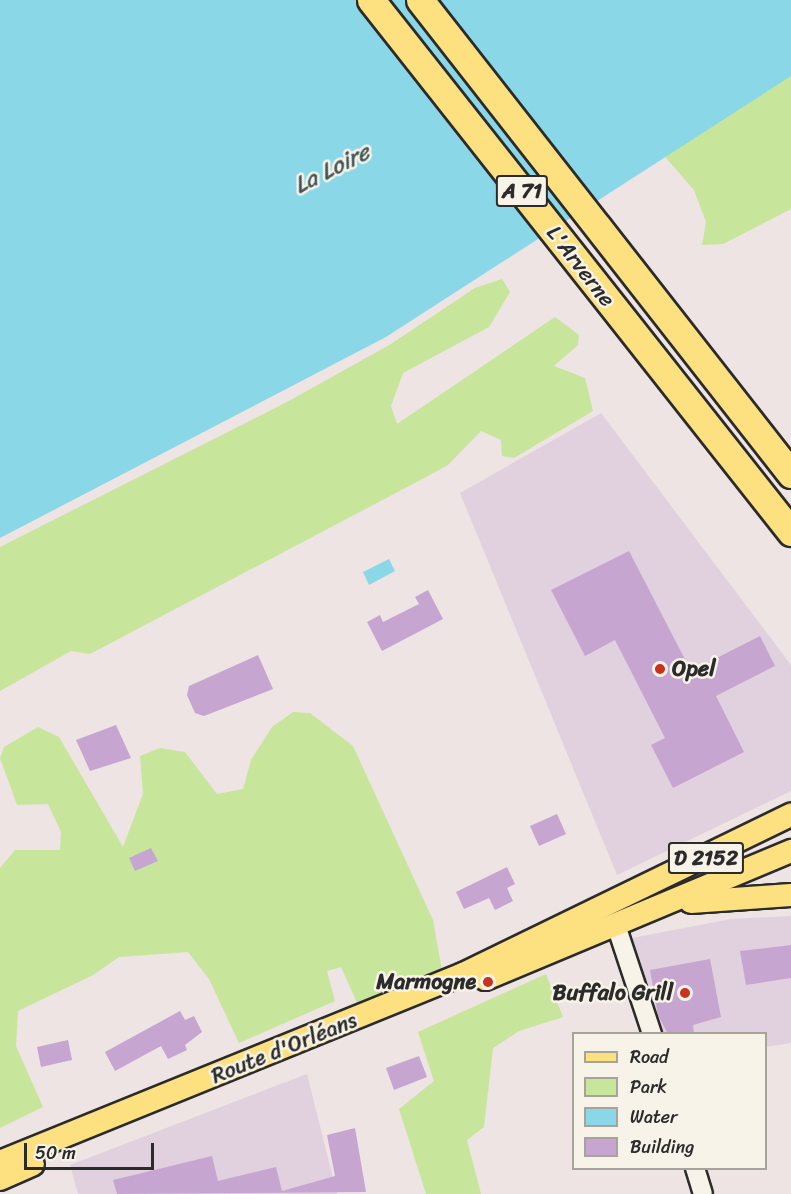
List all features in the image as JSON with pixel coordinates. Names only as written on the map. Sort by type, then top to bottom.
[{"type":"highway","name":"L'Arverne","points":[[371,0],[791,532]]},
{"type":"highway","name":"L'Arverne","points":[[420,0],[791,474]]},
{"type":"main road","name":"Route d'Orléans","points":[[0,1162],[464,974],[791,815]]},
{"type":"main road","points":[[789,859],[791,824]]},
{"type":"main road","name":"Route d'Orléans","points":[[0,1179],[616,925],[789,859]]},
{"type":"main road","points":[[663,906],[791,895]]},
{"type":"street","points":[[616,925],[651,1032]]},
{"type":"street","points":[[696,1170],[703,1194]]},
{"type":"shaded area","points":[[601,413],[791,665],[791,791],[617,875],[460,493]]},
{"type":"shaded area","points":[[791,916],[791,1043],[767,1047],[767,1032],[662,1032],[632,938],[731,919]]},
{"type":"shaded area","points":[[307,1074],[337,1194],[78,1194],[70,1165]]},
{"type":"green space","points":[[791,63],[791,209],[723,244],[702,245],[706,222],[694,190],[659,150]]},
{"type":"green space","points":[[502,279],[510,292],[489,327],[403,373],[391,406],[397,424],[555,317],[579,335],[578,345],[554,366],[585,378],[593,411],[514,458],[502,456],[501,440],[481,431],[448,465],[428,476],[90,654],[71,651],[0,691],[0,547],[287,402],[391,344],[475,288]]},
{"type":"green space","points":[[293,712],[310,713],[353,746],[433,920],[442,971],[359,1007],[341,967],[327,971],[335,1001],[239,1043],[209,979],[188,952],[119,957],[93,975],[18,1011],[16,1046],[43,1107],[0,1128],[0,868],[15,850],[60,850],[61,832],[48,804],[17,805],[0,758],[4,747],[38,727],[59,737],[123,847],[143,794],[140,756],[160,748],[185,752],[217,794],[243,789],[251,760],[272,727]]},
{"type":"green space","points":[[546,974],[563,1017],[519,1031],[493,1048],[484,1127],[467,1140],[481,1194],[426,1194],[399,1109],[434,1081],[418,1032]]},
{"type":"water","name":"La Loire","points":[[0,0],[791,0],[791,76],[386,337],[0,538]]},
{"type":"water","points":[[389,559],[395,571],[369,585],[363,572]]},
{"type":"building","name":"Opel","points":[[629,551],[691,671],[760,636],[775,666],[716,696],[744,752],[673,788],[651,745],[665,738],[615,640],[585,656],[551,590]]},
{"type":"building","points":[[428,590],[443,619],[382,651],[367,622],[380,615],[383,622],[419,604],[415,597]]},
{"type":"building","points":[[258,655],[273,689],[204,716],[195,713],[187,695],[189,686]]},
{"type":"building","points":[[116,725],[131,758],[90,771],[76,740]]},
{"type":"building","points":[[557,814],[566,834],[539,846],[530,826]]},
{"type":"building","points":[[151,848],[158,861],[135,871],[129,858]]},
{"type":"building","points":[[507,867],[515,884],[507,888],[513,901],[495,910],[489,898],[464,909],[456,892]]},
{"type":"building","points":[[791,945],[791,978],[746,985],[740,951]]},
{"type":"building","name":"Buffalo Grill","points":[[710,959],[721,1017],[693,1025],[694,1032],[667,1032],[658,1015],[650,970]]},
{"type":"building","points":[[180,1011],[185,1020],[194,1016],[202,1032],[185,1045],[187,1050],[168,1059],[161,1046],[115,1071],[105,1052]]},
{"type":"building","points":[[68,1040],[72,1060],[41,1067],[37,1047]]},
{"type":"building","points":[[419,1056],[427,1077],[394,1090],[386,1068]]},
{"type":"building","points":[[355,1128],[366,1192],[117,1194],[113,1180],[212,1156],[218,1181],[276,1167],[282,1191],[335,1176],[327,1135]]},
{"type":"place","name":"Opel","points":[[660,669]]},
{"type":"place","name":"Marmogne","points":[[488,982]]},
{"type":"place","name":"Buffalo Grill","points":[[685,993]]}]
